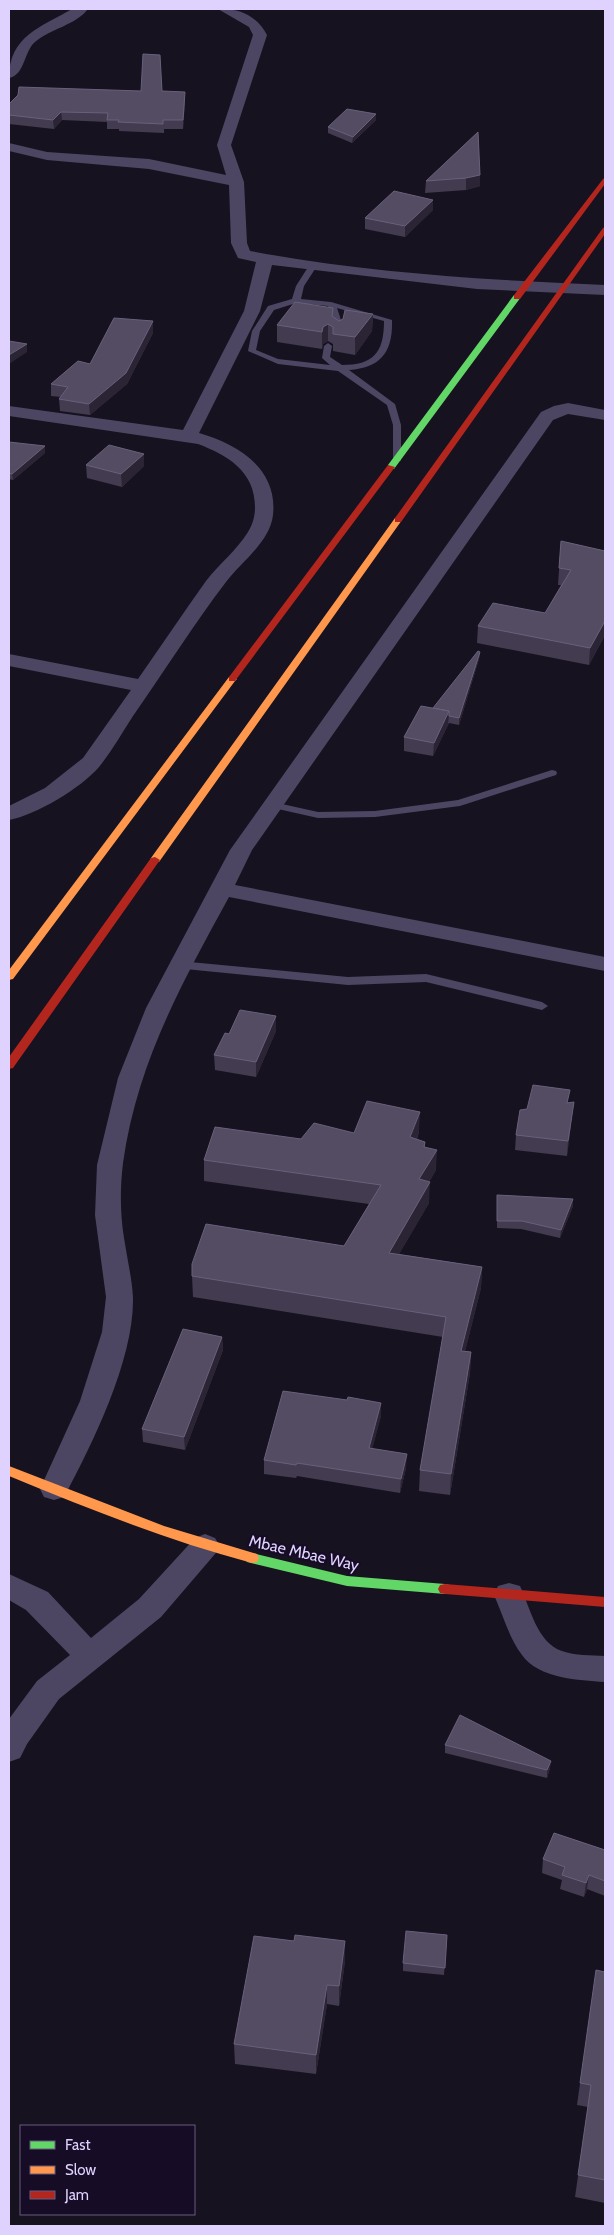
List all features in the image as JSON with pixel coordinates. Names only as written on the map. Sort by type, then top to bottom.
[{"type":"main road","points":[[9,977],[398,460],[490,336],[524,285],[605,180]]},
{"type":"main road","points":[[9,1065],[605,229]]},
{"type":"main road","name":"Mbae Mbae Way","points":[[9,1471],[130,1520],[205,1546],[347,1581],[605,1602]]},
{"type":"street","points":[[9,74],[28,40],[81,9]]},
{"type":"street","points":[[225,9],[254,24],[260,35],[224,145],[236,182],[241,250],[244,255],[265,260],[313,266],[469,283],[605,290]]},
{"type":"street","points":[[9,147],[47,156],[148,164],[236,182]]},
{"type":"street","points":[[190,436],[252,311],[265,260]]},
{"type":"street","points":[[54,1489],[98,1389],[115,1342],[119,1307],[108,1215],[111,1160],[125,1096],[146,1032],[179,965],[223,889],[241,850],[547,416],[562,408],[605,414]]},
{"type":"street","points":[[9,411],[190,436],[219,444],[238,454],[254,471],[264,490],[264,517],[256,533],[225,570],[91,763],[67,785],[40,801],[9,814]]},
{"type":"street","points":[[9,660],[144,686]]},
{"type":"street","points":[[223,889],[605,964]]},
{"type":"street","points":[[9,1749],[13,1738],[48,1690],[90,1655],[114,1639],[150,1608],[205,1546]]},
{"type":"street","points":[[9,1586],[37,1600],[90,1655]]},
{"type":"street","points":[[509,1595],[533,1647],[545,1658],[567,1665],[605,1670]]},
{"type":"lane","points":[[296,301],[300,286],[313,266]]},
{"type":"lane","points":[[296,301],[331,304],[388,320],[389,327],[384,349],[372,363],[361,368],[339,367],[276,360],[252,351],[256,331],[271,308],[296,301]]},
{"type":"lane","points":[[331,304],[340,329],[338,333]]},
{"type":"lane","points":[[328,346],[326,358],[391,404],[396,424],[398,460]]},
{"type":"lane","points":[[273,805],[318,815],[375,814],[460,803],[552,773]]},
{"type":"lane","points":[[179,965],[348,981],[426,978],[542,1006]]},
{"type":"building","points":[[143,54],[160,55],[162,91],[185,92],[183,120],[163,120],[163,124],[118,122],[119,120],[107,120],[108,113],[61,112],[53,120],[9,115],[9,104],[18,95],[19,87],[141,91]]},
{"type":"building","points":[[347,109],[376,114],[353,137],[328,127]]},
{"type":"building","points":[[478,132],[480,175],[426,181]]},
{"type":"building","points":[[394,191],[433,200],[405,226],[365,218]]},
{"type":"building","points":[[295,302],[333,308],[332,316],[339,321],[343,319],[345,310],[373,314],[355,337],[333,334],[333,327],[328,324],[323,327],[322,332],[277,325]]},
{"type":"building","points":[[114,318],[153,321],[126,373],[89,404],[59,399],[68,387],[51,384],[78,361],[90,364]]},
{"type":"building","points":[[9,341],[27,344],[9,355]]},
{"type":"building","points":[[9,442],[45,446],[12,474],[9,473]]},
{"type":"building","points":[[109,445],[144,454],[121,474],[86,465]]},
{"type":"building","points":[[561,541],[605,551],[605,621],[590,648],[478,626],[493,603],[545,613],[571,570],[559,568]]},
{"type":"building","points":[[478,651],[480,652],[459,718],[449,716],[449,711],[433,708]]},
{"type":"building","points":[[421,706],[449,711],[434,743],[404,737]]},
{"type":"building","points":[[240,1010],[276,1016],[256,1062],[214,1055],[225,1033],[229,1034]]},
{"type":"building","points":[[533,1085],[570,1090],[567,1103],[574,1102],[568,1141],[516,1135],[520,1110],[527,1109]]},
{"type":"building","points":[[367,1101],[420,1112],[410,1137],[425,1142],[424,1147],[437,1150],[419,1179],[430,1182],[389,1253],[482,1267],[461,1351],[471,1352],[451,1474],[420,1470],[446,1317],[192,1276],[192,1264],[206,1224],[344,1246],[381,1185],[204,1160],[215,1127],[301,1139],[314,1123],[354,1133]]},
{"type":"building","points":[[497,1195],[573,1199],[561,1230],[522,1221],[497,1221]]},
{"type":"building","points":[[183,1329],[222,1337],[184,1437],[142,1429]]},
{"type":"building","points":[[283,1391],[347,1400],[348,1397],[381,1403],[369,1448],[407,1454],[401,1479],[297,1463],[296,1465],[264,1460]]},
{"type":"building","points":[[460,1715],[551,1761],[547,1770],[445,1745]]},
{"type":"building","points":[[554,1833],[605,1850],[605,1881],[589,1875],[586,1883],[562,1875],[565,1867],[543,1859]]},
{"type":"building","points":[[406,1931],[447,1935],[445,1968],[403,1963]]},
{"type":"building","points":[[295,1935],[345,1941],[339,1986],[327,1985],[316,2055],[234,2044],[254,1936],[294,1941]]},
{"type":"building","points":[[596,1970],[605,1972],[605,2180],[578,2175],[591,2085],[580,2083]]},
{"type":"traffic: fast","points":[[391,467],[517,297]]},
{"type":"traffic: fast","points":[[252,1558],[347,1581],[445,1589]]},
{"type":"traffic: slow","points":[[155,860],[398,520]]},
{"type":"traffic: slow","points":[[9,977],[232,679]]},
{"type":"traffic: slow","points":[[9,1471],[159,1530],[252,1558]]},
{"type":"traffic: jam","points":[[517,297],[605,180]]},
{"type":"traffic: jam","points":[[398,520],[605,229]]},
{"type":"traffic: jam","points":[[232,679],[391,467]]},
{"type":"traffic: jam","points":[[9,1065],[155,860]]},
{"type":"traffic: jam","points":[[445,1589],[605,1602]]}]
